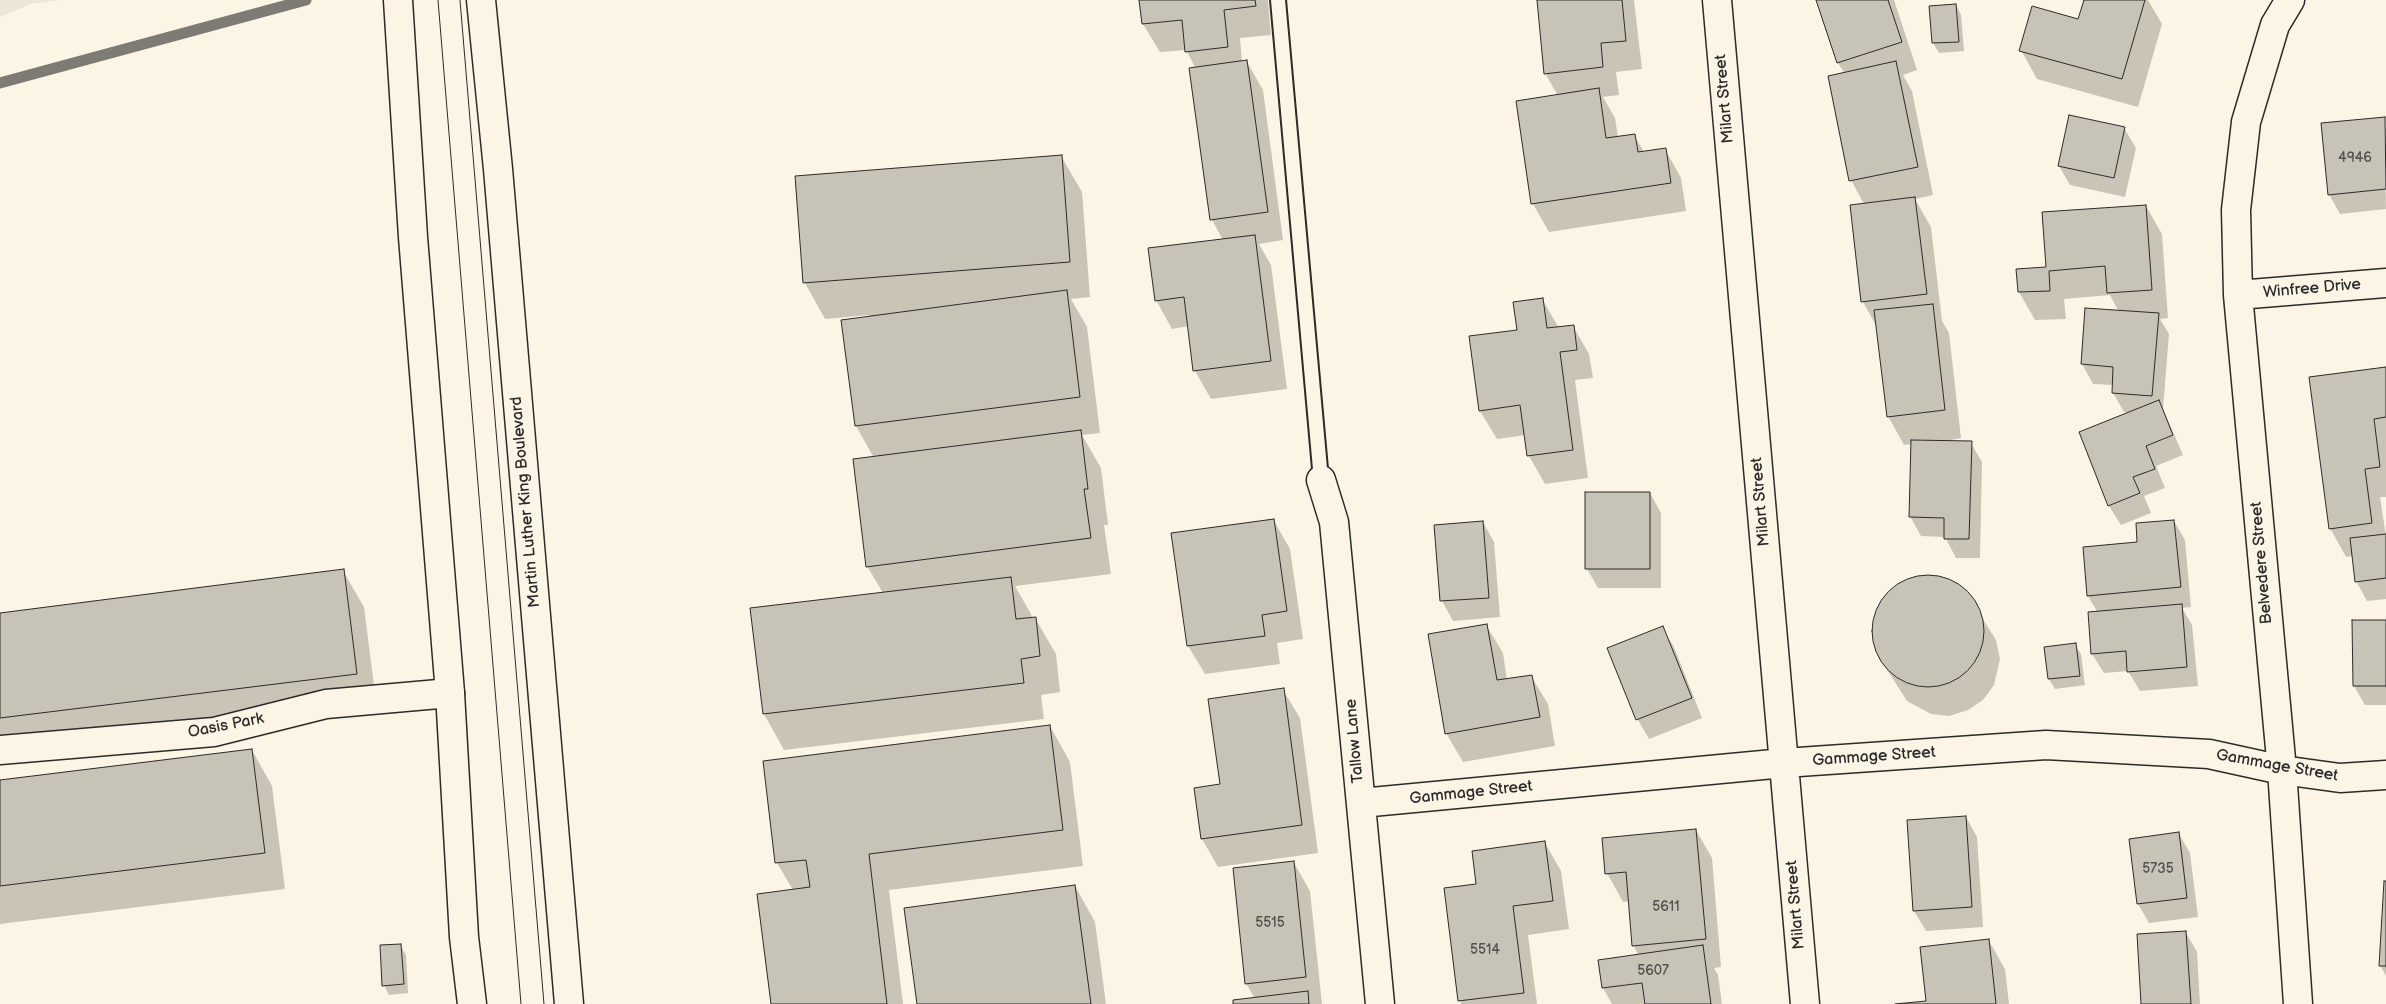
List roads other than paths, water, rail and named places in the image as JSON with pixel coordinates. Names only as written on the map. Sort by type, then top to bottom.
[{"type":"street","points":[[398,0],[413,237],[450,693],[464,937],[472,1004]]},
{"type":"street","name":"Martin Luther King Boulevard","points":[[481,0],[498,169],[569,1004]]},
{"type":"street","name":"Milart Street","points":[[1717,0],[1805,1004]]},
{"type":"street","name":"Belvedere Street","points":[[2290,0],[2275,25],[2246,122],[2236,210],[2238,295],[2282,770],[2298,1004]]},
{"type":"street","name":"Winfree Drive","points":[[2238,295],[2386,283]]},
{"type":"street","name":"Tallow Lane","points":[[1321,480],[1334,522],[1380,1004]]},
{"type":"street","name":"Oasis Park","points":[[0,750],[214,732],[326,704],[450,693]]},
{"type":"street","name":"Gammage Street","points":[[1361,803],[1784,763],[2046,745],[2209,754],[2282,770],[2340,778],[2386,775]]},
{"type":"lane","points":[[1278,0],[1321,480]]},
{"type":"waterway","points":[[0,83],[306,0]]},
{"type":"tram line","points":[[438,0],[521,1004]]},
{"type":"tram line","points":[[460,0],[544,1004]]}]
